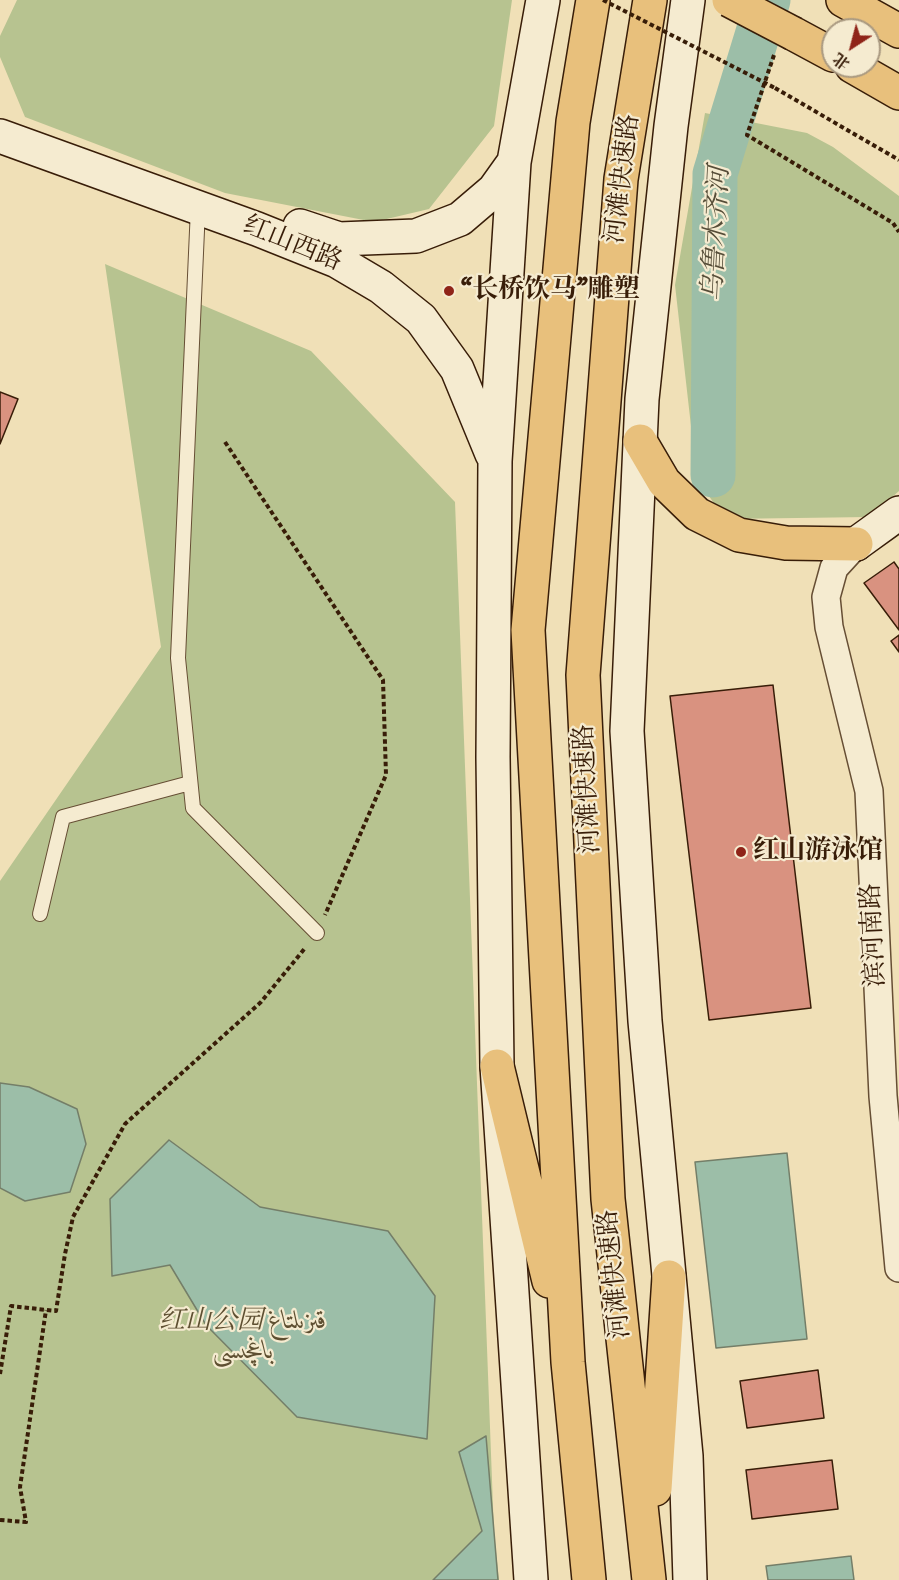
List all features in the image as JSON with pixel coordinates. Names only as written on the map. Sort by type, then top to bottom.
[{"type":"main road","name":"河滩快速路","points":[[589,1580],[568,1362],[528,630],[573,122],[593,0]]},
{"type":"main road","name":"河滩快速路","points":[[649,1579],[608,1198],[583,675],[621,179],[650,0]]},
{"type":"main road","points":[[729,0],[785,39],[821,52]]},
{"type":"main road","points":[[843,0],[899,31]]},
{"type":"main road","points":[[873,78],[899,93]]},
{"type":"main road","points":[[640,441],[664,482],[697,514],[739,535],[786,543],[856,544]]},
{"type":"main road","points":[[497,1066],[568,1362]]},
{"type":"main road","points":[[649,1579],[669,1277]]},
{"type":"street","points":[[531,1580],[497,1066],[493,757],[495,461],[514,162],[543,0]]},
{"type":"street","points":[[688,0],[671,126],[642,399],[627,731],[645,1021],[686,1456],[690,1580]]},
{"type":"street","name":"红山西路","points":[[0,117],[189,189],[339,239],[416,236],[460,219],[494,190],[514,162]]},
{"type":"street","name":"红山西路","points":[[0,136],[337,261],[381,287],[421,319],[457,369],[495,461]]},
{"type":"street","points":[[856,544],[899,513]]},
{"type":"street","name":"滨河南路","points":[[856,544],[834,568],[826,597],[829,627],[869,791],[883,1096],[899,1268]]},
{"type":"lane","points":[[198,208],[178,658],[193,808],[317,933]]},
{"type":"lane","points":[[40,914],[63,817],[190,783]]},
{"type":"path","points":[[603,0],[775,88],[899,160]]},
{"type":"path","points":[[785,39],[747,135],[893,223],[899,232]]},
{"type":"path","points":[[0,1374],[11,1306],[56,1311],[74,1216],[125,1124],[261,1002],[317,933],[386,775],[383,680],[225,442]]},
{"type":"path","points":[[0,1520],[26,1522],[20,1487],[46,1310]]},
{"type":"green space","points":[[17,0],[512,0],[494,126],[429,209],[374,222],[225,193],[25,117],[0,57],[0,36]]},
{"type":"green space","points":[[705,113],[807,133],[833,147],[899,196],[899,491],[869,517],[725,519],[697,479],[675,285]]},
{"type":"green space","name":"红山公园 قىزىلتاغ باغچىسى","points":[[105,264],[311,351],[455,502],[494,1533],[499,1580],[0,1580],[0,881],[161,647]]},
{"type":"shaded area","points":[[0,1083],[29,1087],[77,1109],[86,1144],[70,1192],[25,1201],[0,1188]]},
{"type":"shaded area","points":[[169,1140],[260,1207],[388,1231],[435,1296],[427,1439],[297,1417],[206,1325],[170,1265],[112,1276],[110,1199]]},
{"type":"shaded area","points":[[787,1153],[807,1339],[716,1348],[695,1162]]},
{"type":"shaded area","points":[[486,1436],[498,1580],[433,1580],[482,1531],[459,1452]]},
{"type":"shaded area","points":[[851,1556],[854,1580],[768,1580],[766,1566]]},
{"type":"building","points":[[0,392],[18,399],[0,444]]},
{"type":"building","points":[[894,562],[899,569],[899,630],[864,583]]},
{"type":"building","points":[[899,635],[899,652],[891,641]]},
{"type":"building","name":"红山游泳馆","points":[[773,685],[811,1008],[709,1020],[670,696]]},
{"type":"building","points":[[818,1370],[824,1418],[747,1428],[740,1381]]},
{"type":"building","points":[[832,1460],[838,1509],[752,1519],[746,1470]]},
{"type":"waterway","name":"乌鲁木齐河","points":[[713,475],[715,174],[768,0]]},
{"type":"place","name":"“长桥饮马”雕塑","points":[[449,291]]},
{"type":"place","name":"红山游泳馆","points":[[741,852]]}]
